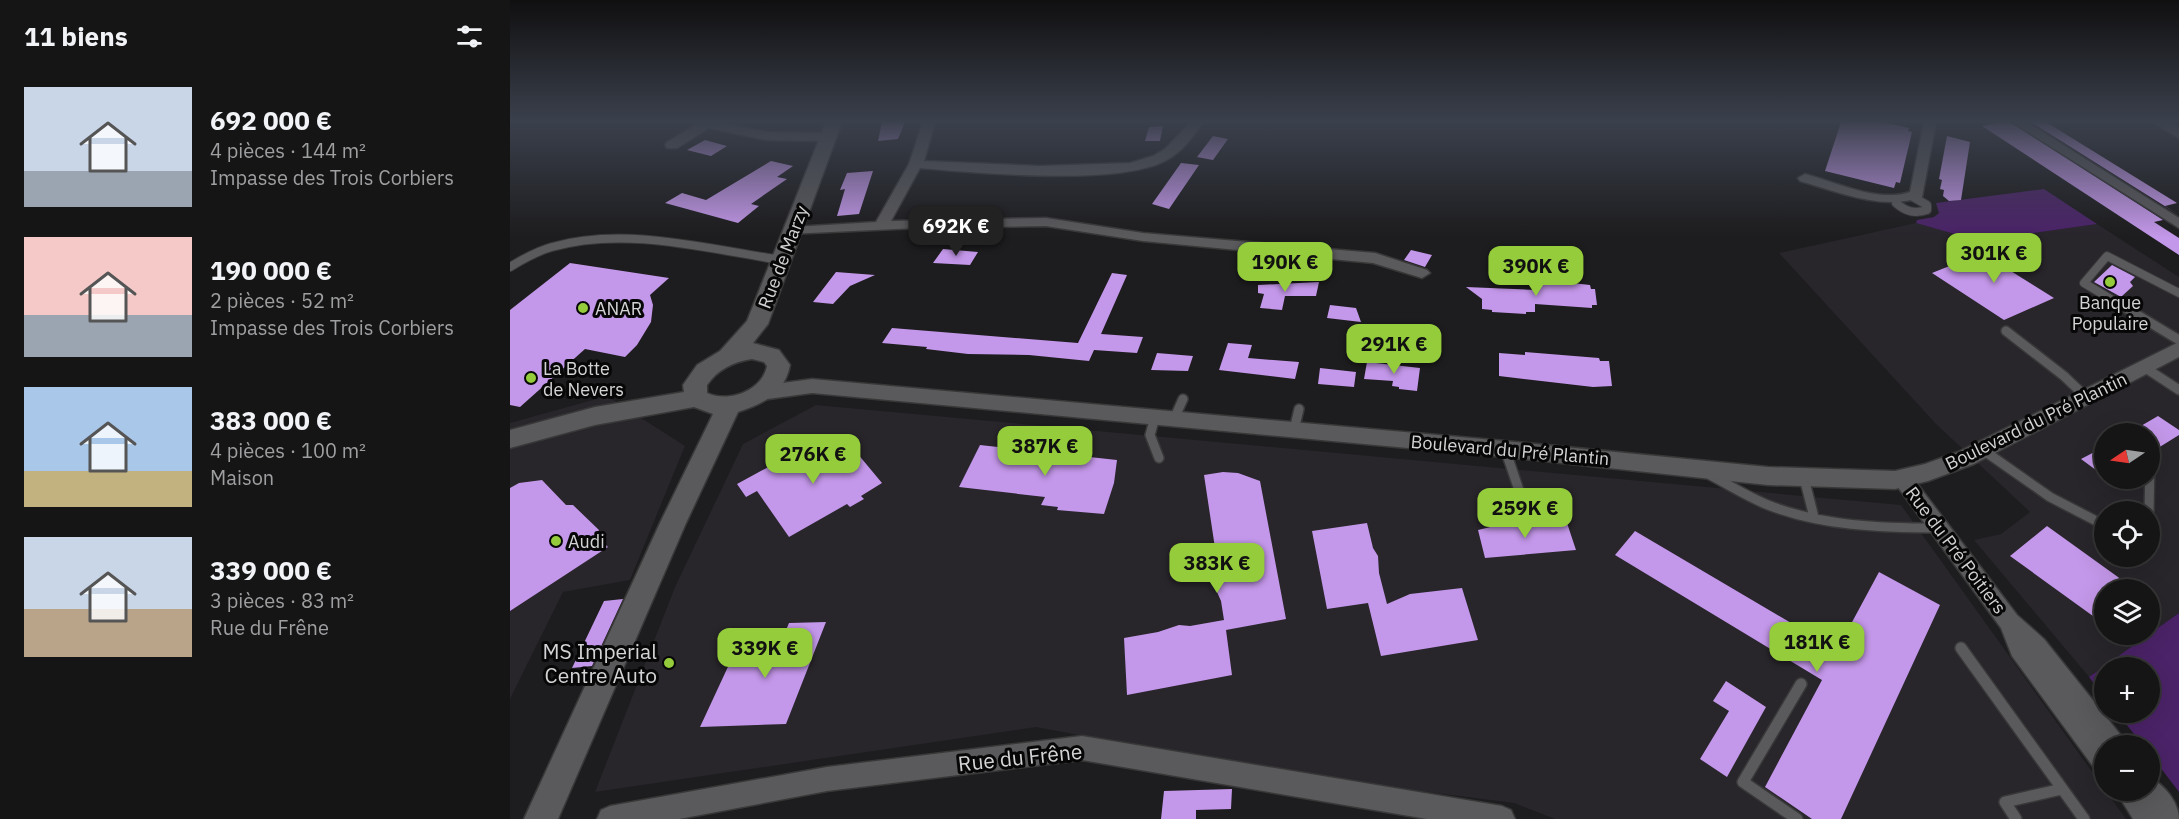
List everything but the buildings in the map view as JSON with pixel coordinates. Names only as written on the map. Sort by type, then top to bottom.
[{"type":"main road","name":"Rue de Marzy","points":[[728,357],[757,324],[820,160]]},
{"type":"main road","name":"Rue de Marzy","points":[[757,324],[763,352]]},
{"type":"main road","points":[[510,439],[697,388],[716,362],[740,353],[763,352],[772,355],[778,361],[780,368],[777,376],[761,393],[729,406],[703,404],[697,388]]},
{"type":"main road","points":[[541,819],[678,513],[729,406]]},
{"type":"street","points":[[880,227],[917,160]]},
{"type":"street","points":[[916,164],[970,169],[1049,171],[1126,168],[1154,160]]},
{"type":"street","points":[[1805,178],[1896,199],[1917,194],[1924,160]]},
{"type":"street","points":[[2078,160],[2179,224]]},
{"type":"street","points":[[793,231],[918,224],[1046,222],[1143,237],[1375,258],[1422,273]]},
{"type":"street","name":"Boulevard du Pré Plantin","points":[[761,393],[812,386],[1804,478],[1846,480],[1902,478],[1928,472],[1983,450],[2179,349]]},
{"type":"street","name":"Boulevard du Pré Plantin","points":[[780,368],[790,376],[812,386]]},
{"type":"street","name":"Rue du Pré Poitiers","points":[[1902,478],[2009,622],[2036,646],[2105,735]]},
{"type":"street","name":"Rue du Pré Poitiers","points":[[2009,622],[2020,650],[2094,747]]},
{"type":"street","name":"Rue du Frêne","points":[[610,819],[827,779],[1082,748],[1502,819]]},
{"type":"street","points":[[2135,801],[2149,819]]},
{"type":"street","points":[[2157,801],[2171,819]]},
{"type":"lane","points":[[1896,199],[1896,203],[1902,209],[1921,213],[1927,210],[1922,200],[1913,196]]},
{"type":"lane","points":[[510,267],[534,253],[553,246],[604,239],[654,242],[781,260]]},
{"type":"lane","points":[[2179,293],[2108,256],[2084,283],[2179,340]]},
{"type":"lane","points":[[2006,331],[2064,376],[2086,397]]},
{"type":"lane","points":[[2144,367],[2179,390]]},
{"type":"lane","points":[[1159,458],[1150,435],[1183,399]]},
{"type":"lane","points":[[1294,430],[1299,409]]},
{"type":"lane","points":[[1506,449],[1522,502]]},
{"type":"lane","points":[[1983,450],[2050,496],[2094,520]]},
{"type":"lane","points":[[1697,468],[1766,505],[1796,514],[1888,529],[1939,528]]},
{"type":"lane","points":[[1804,478],[1814,517]]},
{"type":"lane","points":[[1960,648],[2084,819]]},
{"type":"lane","points":[[1797,819],[1743,782],[1801,684]]},
{"type":"lane","points":[[2016,819],[2005,802],[2062,789]]},
{"type":"shaded area","points":[[2044,189],[2097,224],[1979,241],[1916,223],[1917,220],[1934,217],[1939,213],[1936,203]]},
{"type":"shaded area","points":[[1916,223],[1979,241],[2097,224],[2179,277],[2179,613],[2160,627],[2160,579],[2094,579],[2094,645],[2135,645],[2118,657],[2094,657],[2094,674],[2089,677],[1974,540],[2001,534],[2030,512],[1936,424],[1779,253]]},
{"type":"shaded area","points":[[607,396],[685,446],[630,580],[563,592],[510,699],[510,423]]},
{"type":"shaded area","points":[[816,405],[1901,505],[2094,774],[2094,801],[2113,801],[2126,819],[1555,819],[1514,803],[1284,774],[1036,727],[595,792],[675,587],[743,444]]},
{"type":"shaded area","points":[[2179,613],[2179,792],[2160,767],[2160,735],[2135,735],[2125,723],[2160,723],[2160,657],[2117,657],[2134,645],[2160,645],[2160,627]]},
{"type":"shaded area","points":[[2094,673],[2094,684],[2089,677]]},
{"type":"place","name":"Banque Populaire","points":[[2110,282]]},
{"type":"place","name":"ANAR","points":[[583,308]]},
{"type":"place","name":"La Botte de Nevers","points":[[531,378]]},
{"type":"place","name":"Audi","points":[[556,541]]},
{"type":"place","name":"MS Imperial Centre Auto","points":[[669,663]]}]
